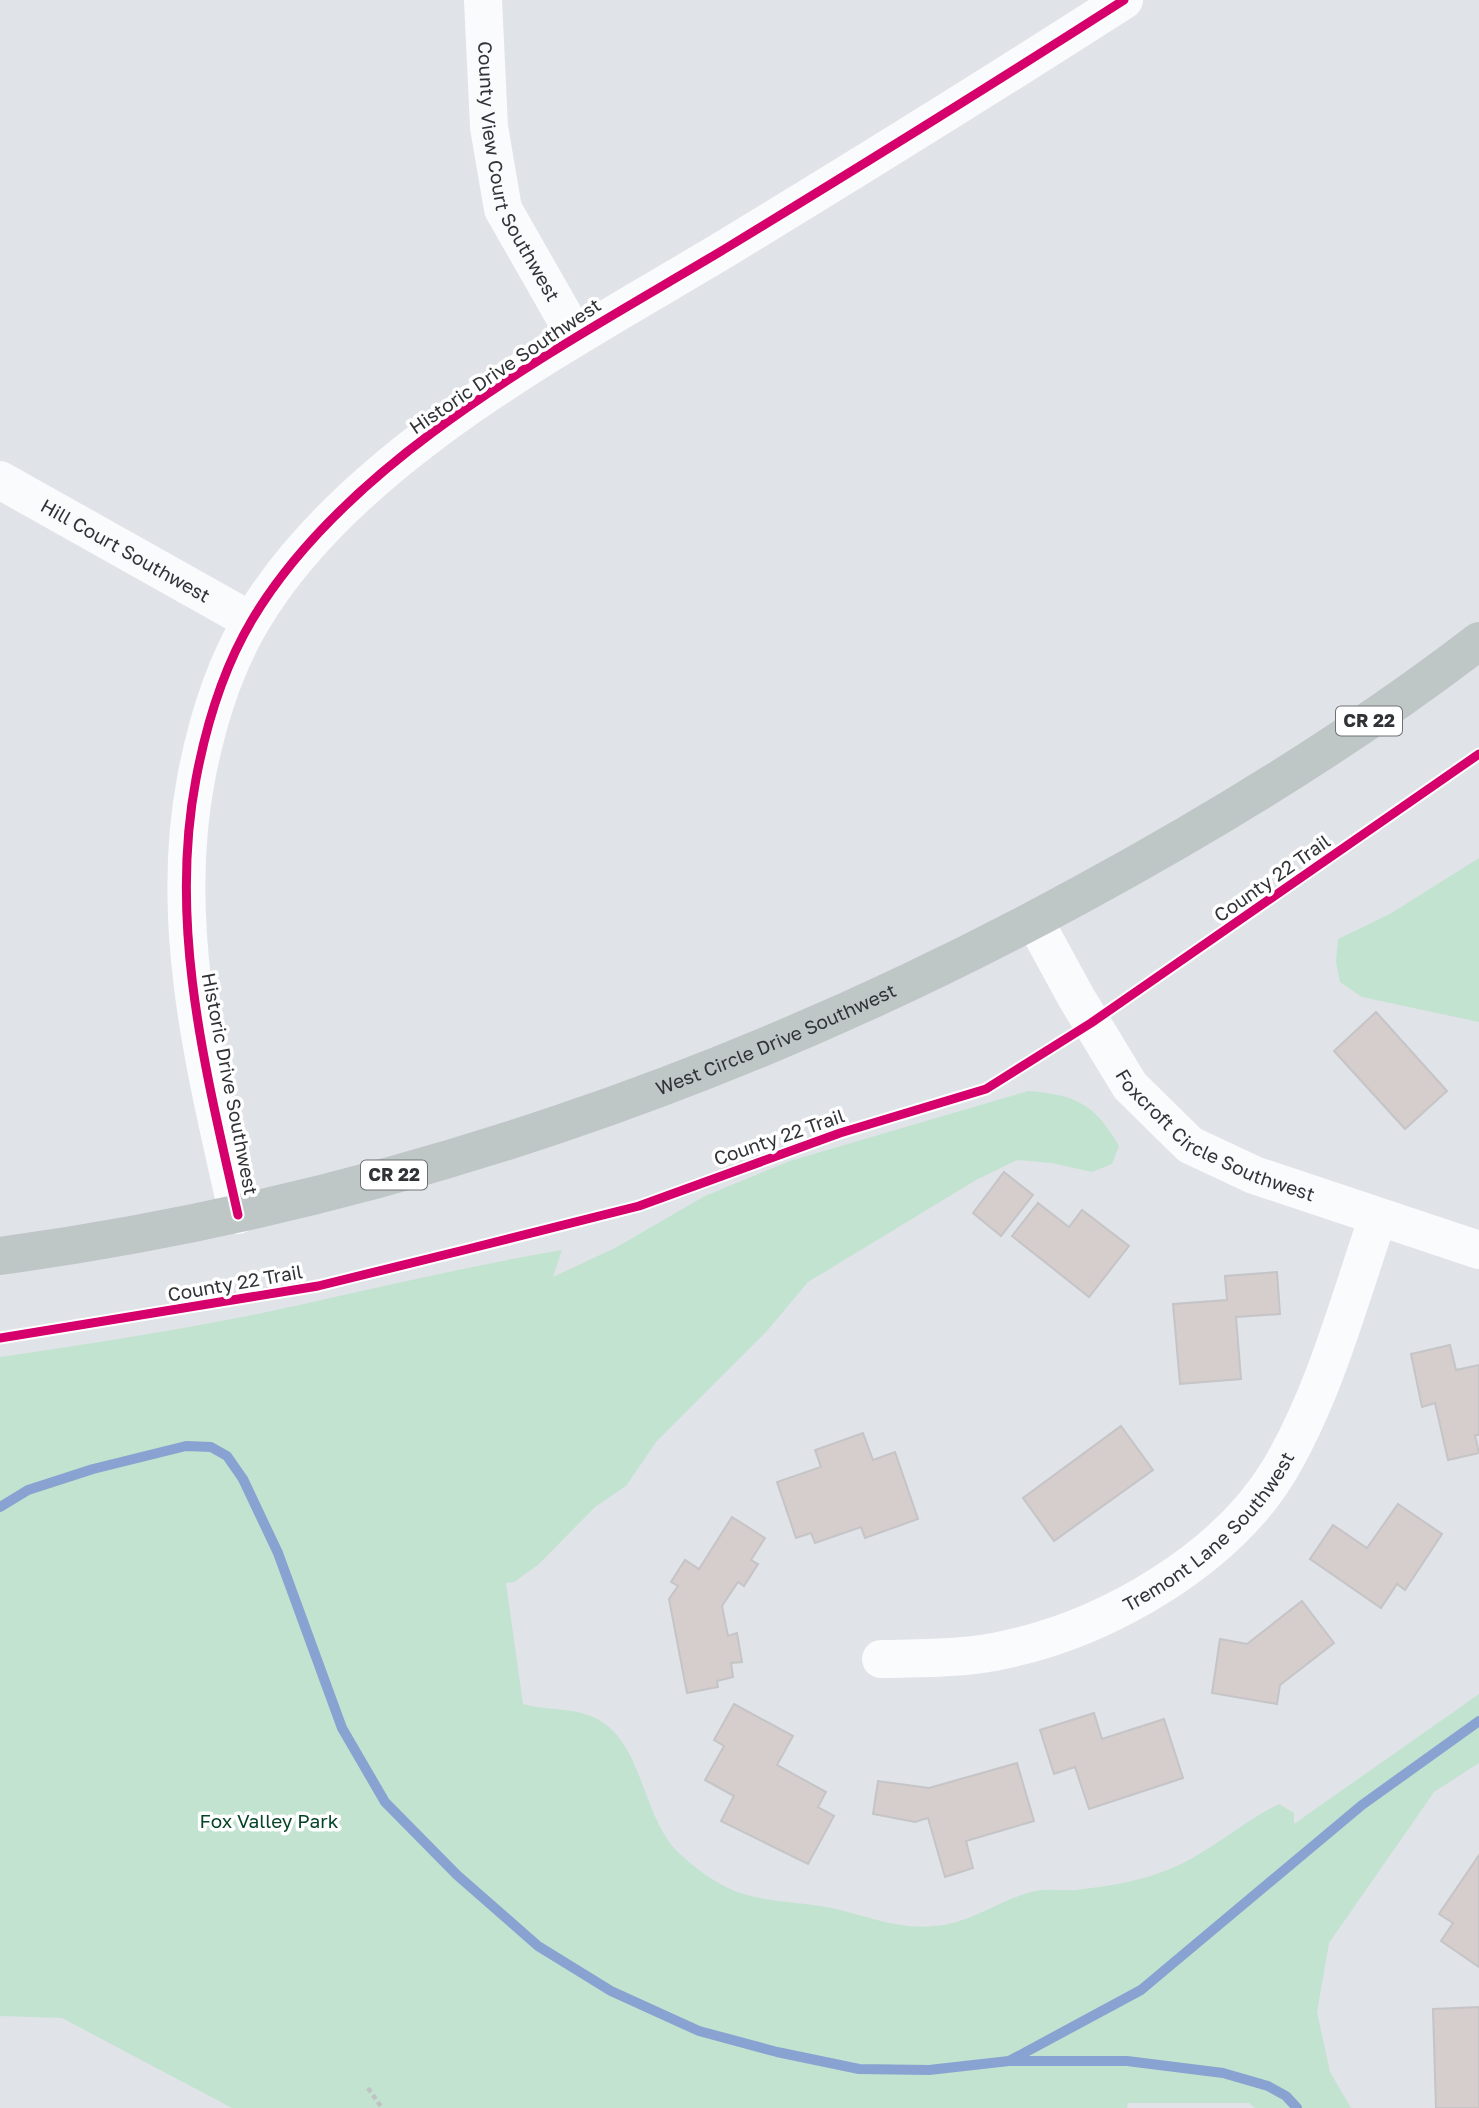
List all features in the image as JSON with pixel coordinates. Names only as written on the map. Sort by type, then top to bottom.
[{"type":"main road","name":"West Circle Drive Southwest","points":[[0,1256],[134,1236],[238,1215],[475,1152],[634,1098],[844,1014],[1034,920],[1191,834],[1388,708],[1479,641]]},
{"type":"street","name":"County View Court Southwest","points":[[483,0],[489,127],[503,209],[576,337]]},
{"type":"street","name":"Historic Drive Southwest","points":[[238,1215],[202,1049],[185,910],[186,866],[190,818],[208,729],[225,679],[251,621],[290,566],[333,517],[382,471],[441,427],[576,337],[1124,0]]},
{"type":"street","name":"Hill Court Southwest","points":[[0,480],[251,621]]},
{"type":"street","name":"Foxcroft Circle Southwest","points":[[1034,920],[1076,998],[1130,1086],[1190,1145],[1242,1170],[1479,1250]]},
{"type":"street","name":"Tremont Lane Southwest","points":[[881,1659],[982,1654],[1070,1631],[1108,1614],[1169,1577],[1235,1527],[1279,1469],[1303,1424],[1324,1374],[1378,1217]]},
{"type":"path","points":[[368,2088],[382,2108]]},
{"type":"green space","points":[[1479,858],[1479,1022],[1362,997],[1340,982],[1336,962],[1338,939],[1390,914]]},
{"type":"green space","name":"Fox Valley Park","points":[[1028,1091],[1059,1095],[1092,1111],[1119,1146],[1112,1164],[1092,1172],[1052,1163],[1017,1160],[976,1180],[808,1282],[766,1332],[656,1442],[626,1486],[595,1507],[539,1564],[514,1582],[506,1583],[523,1704],[578,1712],[605,1724],[619,1738],[630,1756],[666,1838],[691,1864],[721,1885],[766,1899],[832,1908],[883,1922],[922,1927],[948,1924],[974,1916],[1035,1891],[1077,1890],[1154,1875],[1195,1857],[1279,1804],[1294,1813],[1294,1824],[1479,1694],[1479,1763],[1434,1792],[1329,1943],[1317,2012],[1330,2072],[1351,2108],[1255,2108],[1249,2103],[1128,2103],[1127,2108],[232,2108],[62,2018],[0,2016],[0,1357],[217,1322],[562,1250],[553,1277],[615,1248],[705,1196],[790,1161]]},
{"type":"building","points":[[1376,1012],[1447,1091],[1405,1129],[1334,1051]]},
{"type":"building","points":[[1004,1172],[1033,1195],[1001,1236],[973,1213]]},
{"type":"building","points":[[1038,1203],[1069,1227],[1082,1210],[1129,1246],[1089,1297],[1012,1236]]},
{"type":"building","points":[[1277,1272],[1280,1314],[1236,1317],[1241,1379],[1180,1384],[1173,1304],[1227,1300],[1225,1276]]},
{"type":"building","points":[[1450,1345],[1456,1370],[1479,1365],[1479,1435],[1475,1435],[1479,1453],[1448,1460],[1435,1403],[1422,1407],[1411,1354]]},
{"type":"building","points":[[1121,1426],[1153,1470],[1054,1541],[1023,1498]]},
{"type":"building","points":[[863,1433],[873,1460],[895,1452],[918,1519],[865,1538],[861,1527],[815,1543],[811,1533],[796,1538],[777,1482],[821,1467],[815,1450]]},
{"type":"building","points":[[1398,1504],[1442,1534],[1405,1590],[1397,1584],[1381,1608],[1310,1559],[1333,1525],[1367,1548]]},
{"type":"building","points":[[732,1517],[765,1538],[751,1560],[758,1564],[744,1586],[738,1582],[722,1606],[728,1636],[737,1633],[742,1662],[731,1663],[733,1677],[717,1681],[718,1687],[687,1693],[669,1599],[678,1586],[671,1582],[685,1560],[699,1569]]},
{"type":"building","points":[[1302,1601],[1334,1643],[1280,1685],[1277,1704],[1212,1693],[1220,1639],[1247,1644]]},
{"type":"building","points":[[734,1704],[793,1736],[777,1765],[826,1792],[818,1807],[834,1816],[808,1864],[721,1821],[734,1796],[705,1780],[724,1746],[714,1740]]},
{"type":"building","points":[[1094,1713],[1102,1739],[1164,1719],[1183,1778],[1089,1809],[1075,1767],[1054,1774],[1040,1730]]},
{"type":"building","points":[[1017,1763],[1034,1821],[966,1841],[973,1868],[945,1877],[928,1818],[915,1822],[873,1814],[878,1781],[929,1788]]},
{"type":"building","points":[[1479,1855],[1479,1967],[1441,1941],[1453,1923],[1439,1914]]},
{"type":"building","points":[[1479,2007],[1479,2108],[1436,2108],[1433,2009]]},
{"type":"waterway","points":[[0,1507],[28,1490],[93,1469],[186,1446],[211,1447],[227,1456],[243,1479],[278,1553],[342,1728],[385,1802],[457,1875],[538,1946],[611,1991],[699,2031],[777,2052],[859,2069],[929,2070],[1009,2061],[1127,2061],[1223,2073],[1268,2086],[1286,2096],[1297,2108]]},
{"type":"waterway","points":[[1011,2060],[1141,1990],[1362,1805],[1479,1721]]},
{"type":"cycle path","points":[[238,1215],[203,1053],[194,998],[186,889],[188,834],[200,759],[225,677],[252,620],[294,561],[345,506],[403,455],[466,408],[532,364],[828,186],[1124,0]]},
{"type":"cycle path","name":"County 22 Trail","points":[[0,1338],[318,1286],[639,1206],[840,1133],[986,1089],[1091,1023],[1479,754]]}]
